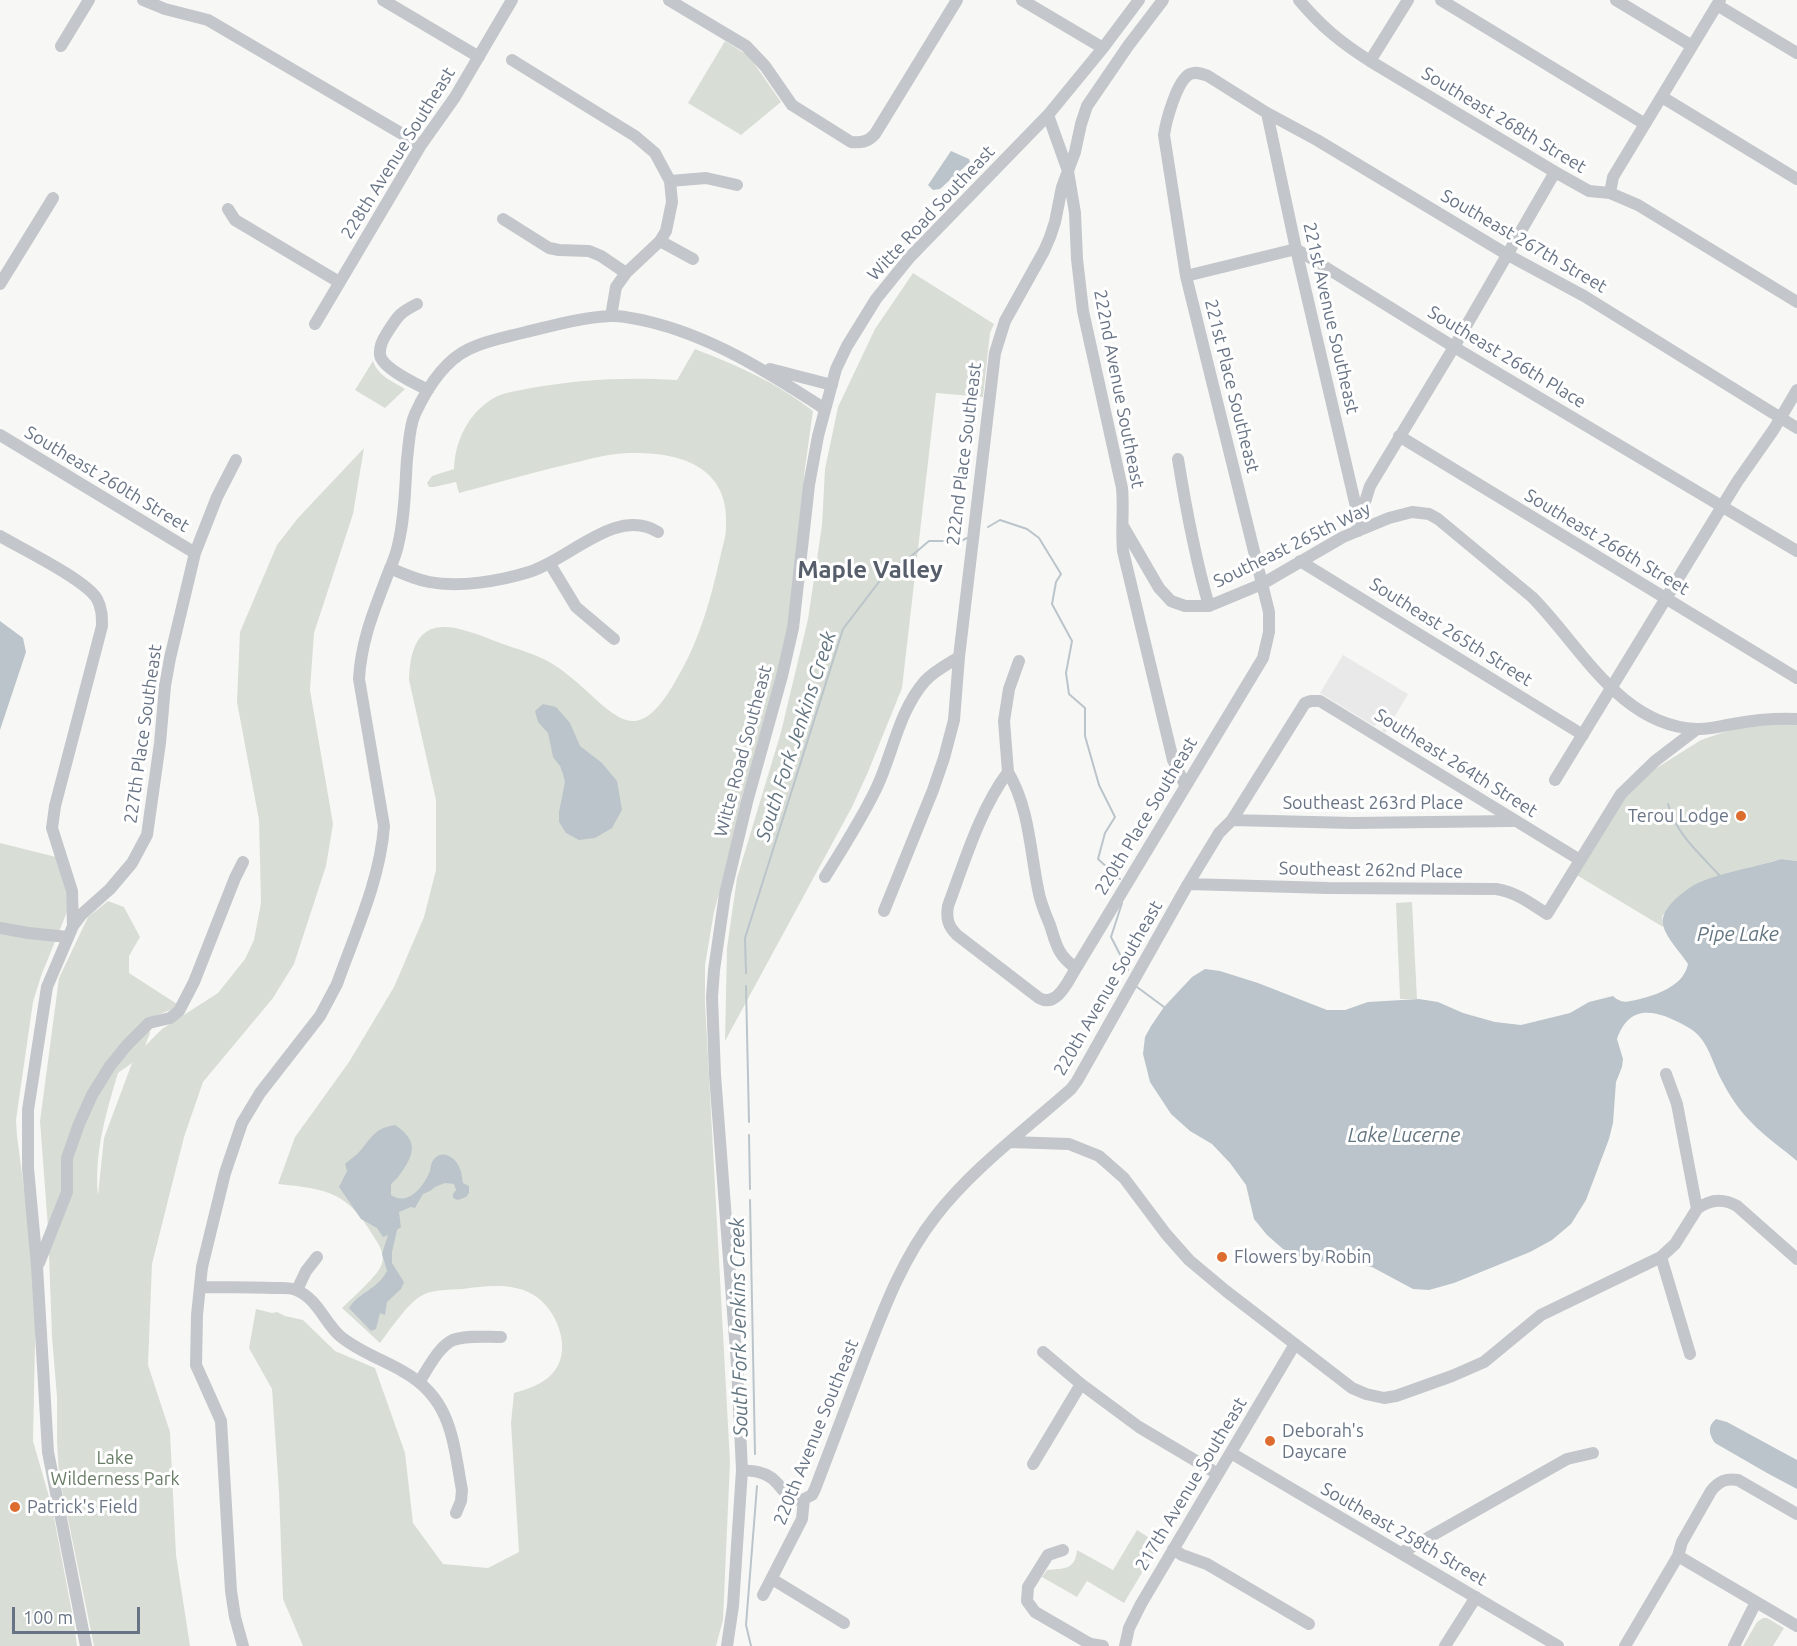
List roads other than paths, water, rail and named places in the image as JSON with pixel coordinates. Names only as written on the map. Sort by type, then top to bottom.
[{"type":"street","points":[[61,46],[90,0]]},
{"type":"street","points":[[143,0],[165,9],[208,20],[421,145]]},
{"type":"street","points":[[383,0],[479,57]]},
{"type":"street","name":"228th Avenue Southeast","points":[[315,324],[421,145],[455,97],[512,0]]},
{"type":"street","points":[[669,0],[746,46],[765,66],[784,96],[799,110],[851,142],[864,142],[875,134],[957,0]]},
{"type":"street","points":[[1022,0],[1103,48]]},
{"type":"street","name":"Witte Road Southeast","points":[[727,1646],[734,1596],[742,1470],[737,1365],[715,1075],[712,997],[714,970],[725,894],[793,628],[808,485],[818,436],[836,369],[863,319],[888,283],[910,257],[1048,115],[1139,0]]},
{"type":"street","name":"222nd Place Southeast","points":[[884,911],[933,790],[954,720],[959,657],[994,353],[1005,321],[1050,237],[1062,188],[1075,152],[1080,124],[1088,106],[1128,46],[1163,0]]},
{"type":"street","name":"Southeast 268th Street","points":[[1299,0],[1342,44],[1370,61],[1589,191],[1610,193],[1638,205],[1797,302]]},
{"type":"street","points":[[1370,61],[1408,0]]},
{"type":"street","points":[[1441,0],[1645,124]]},
{"type":"street","points":[[1616,0],[1692,46]]},
{"type":"street","points":[[1610,193],[1613,177],[1719,2],[1797,53]]},
{"type":"street","points":[[512,60],[635,136],[655,153],[670,181],[672,202],[669,220],[660,241],[626,273],[614,290],[611,316]]},
{"type":"street","name":"Southeast 267th Street","points":[[1164,135],[1171,105],[1186,75],[1193,72],[1200,73],[1317,140],[1508,255],[1584,296],[1797,428]]},
{"type":"street","points":[[1662,97],[1797,179]]},
{"type":"street","name":"221st Avenue Southeast","points":[[1267,113],[1356,507],[1358,531]]},
{"type":"street","points":[[1048,115],[1068,171]]},
{"type":"street","name":"221st Place Southeast","points":[[1164,135],[1186,276],[1262,584],[1269,622],[1266,644]]},
{"type":"street","name":"222nd Avenue Southeast","points":[[1068,171],[1075,213],[1083,311],[1122,488],[1124,551],[1173,760],[1185,785]]},
{"type":"street","points":[[1358,531],[1361,510],[1370,486],[1454,347],[1555,172]]},
{"type":"street","points":[[670,181],[706,178],[737,184]]},
{"type":"street","points":[[0,284],[53,198]]},
{"type":"street","points":[[228,209],[235,220],[339,282]]},
{"type":"street","points":[[503,219],[549,248],[589,251],[601,256],[626,273]]},
{"type":"street","points":[[660,241],[693,259]]},
{"type":"street","points":[[1186,276],[1296,249]]},
{"type":"street","name":"Southeast 266th Place","points":[[1296,249],[1454,347],[1797,551]]},
{"type":"street","points":[[417,304],[398,316],[381,342],[380,355],[389,368],[428,390]]},
{"type":"street","points":[[243,1646],[231,1591],[221,1421],[196,1365],[202,1267],[235,1140],[251,1106],[320,1016],[329,1000],[337,984],[378,869],[384,826],[359,679],[360,659],[364,640],[398,546],[414,417],[439,375],[453,360],[470,348],[498,338],[611,316],[645,321],[682,332],[757,366],[825,409]]},
{"type":"street","points":[[757,366],[832,385]]},
{"type":"street","points":[[1555,780],[1722,506],[1797,390]]},
{"type":"street","name":"Southeast 260th Street","points":[[0,435],[195,553]]},
{"type":"street","name":"Southeast 266th Street","points":[[1399,436],[1797,678]]},
{"type":"street","points":[[1178,459],[1187,517],[1209,606]]},
{"type":"street","name":"227th Place Southeast","points":[[70,932],[82,914],[110,889],[132,863],[147,835],[160,743],[165,686],[195,553],[217,497],[236,460]]},
{"type":"street","name":"Southeast 265th Way","points":[[1123,526],[1164,595],[1171,601],[1185,606],[1209,606],[1262,584],[1343,537],[1402,514],[1412,512],[1429,514],[1532,597],[1592,668],[1625,700],[1645,714],[1663,722],[1697,729],[1797,718]]},
{"type":"street","points":[[390,568],[430,582],[450,584],[478,582],[530,572],[550,564],[592,539],[623,525],[641,524],[658,532]]},
{"type":"street","points":[[0,536],[70,576],[88,589],[97,599],[102,611],[102,626],[58,788],[52,828],[72,891],[70,932],[47,987],[28,1110],[28,1168],[37,1266],[48,1452],[86,1646]]},
{"type":"street","name":"Southeast 265th Street","points":[[1300,561],[1583,735]]},
{"type":"street","points":[[550,564],[576,607],[614,639]]},
{"type":"street","name":"220th Place Southeast","points":[[1008,772],[996,788],[972,842],[948,906],[947,923],[957,935],[1039,998],[1050,1001],[1059,994],[1076,968],[1263,658],[1266,644]]},
{"type":"street","points":[[825,877],[854,831],[877,787],[895,736],[914,697],[926,680],[959,657]]},
{"type":"street","points":[[1019,662],[1009,689],[1004,721],[1008,772],[1018,790],[1028,829],[1039,897],[1059,952],[1076,968]]},
{"type":"street","name":"220th Avenue Southeast","points":[[763,1595],[802,1519],[804,1499],[812,1495],[815,1489],[879,1321],[909,1257],[950,1200],[1077,1082],[1219,833],[1232,820],[1300,708],[1311,701]]},
{"type":"street","name":"Southeast 264th Street","points":[[1311,701],[1320,701],[1580,860]]},
{"type":"street","points":[[1580,860],[1621,794],[1655,761],[1697,729]]},
{"type":"street","name":"Southeast 263rd Place","points":[[1232,820],[1352,823],[1514,821]]},
{"type":"street","name":"Southeast 262nd Place","points":[[1188,884],[1496,889],[1519,896],[1546,914],[1580,860]]},
{"type":"street","points":[[37,1266],[68,1192],[67,1158],[92,1095],[110,1066],[149,1023],[170,1018],[179,1011],[194,982],[243,862]]},
{"type":"street","points":[[0,928],[28,933],[70,932]]},
{"type":"street","points":[[1666,1074],[1677,1104],[1697,1209]]},
{"type":"street","points":[[1010,1142],[1069,1143],[1099,1156],[1124,1178],[1166,1234],[1189,1260],[1352,1388],[1375,1396],[1396,1396],[1430,1386],[1485,1362],[1541,1315],[1662,1257],[1675,1245],[1697,1209],[1704,1203],[1715,1200],[1730,1202],[1737,1206],[1797,1259]]},
{"type":"street","points":[[297,1290],[306,1271],[317,1257]]},
{"type":"street","points":[[1662,1257],[1690,1354]]},
{"type":"street","points":[[200,1287],[297,1290],[317,1307],[339,1336],[419,1382],[438,1402],[450,1425],[462,1490],[461,1501],[456,1513]]},
{"type":"street","points":[[419,1382],[440,1350],[451,1341],[464,1338],[501,1337]]},
{"type":"street","name":"217th Avenue Southeast","points":[[1129,1645],[1129,1628],[1141,1605],[1295,1344]]},
{"type":"street","points":[[1043,1352],[1081,1384],[1139,1427],[1218,1474]]},
{"type":"street","points":[[1033,1464],[1081,1384]]},
{"type":"street","points":[[1401,1553],[1567,1459],[1593,1453]]},
{"type":"street","name":"Southeast 258th Street","points":[[1231,1454],[1558,1646]]},
{"type":"street","points":[[742,1470],[761,1472],[776,1481],[794,1499],[798,1501],[804,1499]]},
{"type":"street","points":[[1625,1646],[1717,1484],[1727,1479],[1738,1480],[1797,1514]]},
{"type":"street","points":[[1173,1549],[1182,1555],[1207,1564],[1309,1624]]},
{"type":"street","points":[[1063,1550],[1048,1555],[1028,1587],[1027,1601],[1035,1612],[1091,1644],[1103,1646]]},
{"type":"street","points":[[1678,1556],[1797,1626]]},
{"type":"street","points":[[772,1579],[844,1623]]},
{"type":"street","points":[[1445,1646],[1476,1597]]},
{"type":"street","points":[[1734,1646],[1756,1602]]},
{"type":"street","name":"Witte Road Southeast","points":[[722,1646],[730,1624]]},
{"type":"water","points":[[951,151],[969,159],[970,162],[940,189],[933,190],[928,185]]},
{"type":"water","points":[[0,621],[23,638],[26,652],[0,730]]},
{"type":"water","points":[[543,704],[556,707],[570,723],[580,746],[602,763],[617,781],[622,810],[612,828],[595,838],[579,840],[566,833],[559,822],[565,782],[560,766],[553,757],[548,733],[538,722],[535,711]]},
{"type":"water","name":"Lake Lucerne","points":[[1781,859],[1797,861],[1797,1161],[1762,1133],[1739,1108],[1719,1076],[1706,1046],[1697,1034],[1657,1014],[1633,1016],[1627,1021],[1617,1039],[1623,1059],[1616,1082],[1613,1123],[1609,1139],[1586,1200],[1571,1224],[1552,1240],[1530,1252],[1454,1283],[1429,1290],[1413,1289],[1372,1267],[1350,1262],[1305,1259],[1283,1249],[1254,1219],[1246,1185],[1230,1163],[1212,1144],[1190,1131],[1171,1114],[1150,1082],[1143,1054],[1145,1037],[1164,1007],[1192,977],[1205,969],[1220,971],[1258,983],[1327,1010],[1345,1010],[1368,1002],[1419,999],[1438,1002],[1463,1013],[1495,1022],[1521,1025],[1570,1013],[1589,1002],[1613,996],[1626,1002],[1670,988],[1681,978],[1688,964],[1670,940],[1663,925],[1665,912],[1675,899],[1700,882]]},
{"type":"water","points":[[395,1125],[408,1137],[412,1149],[408,1162],[391,1185],[391,1195],[403,1198],[415,1193],[439,1155],[450,1156],[456,1162],[461,1171],[463,1183],[469,1186],[469,1193],[458,1200],[453,1198],[456,1190],[454,1184],[445,1183],[423,1194],[415,1208],[411,1207],[399,1212],[401,1227],[397,1230],[392,1263],[404,1282],[401,1289],[387,1302],[385,1315],[380,1313],[376,1329],[371,1331],[349,1308],[353,1302],[378,1283],[387,1271],[382,1254],[388,1235],[383,1237],[377,1228],[361,1219],[339,1187],[347,1171],[345,1164],[378,1131]]},
{"type":"water","points":[[1716,1419],[1727,1422],[1797,1460],[1797,1489],[1715,1443],[1710,1431]]},
{"type":"waterway","name":"South Fork Jenkins Creek","points":[[988,527],[1000,520],[1027,529],[1039,538],[1061,574],[1056,582],[1052,604],[1072,641],[1066,673],[1069,694],[1085,708],[1085,736],[1099,785],[1115,817],[1105,833],[1098,859],[1120,879]]},
{"type":"waterway","name":"South Fork Jenkins Creek","points":[[746,973],[745,938],[843,629],[888,570],[909,558],[929,541],[961,541],[967,538]]},
{"type":"waterway","points":[[1668,804],[1671,815],[1682,834],[1720,876]]},
{"type":"waterway","name":"South Fork Jenkins Creek","points":[[1122,903],[1111,937],[1128,970]]},
{"type":"waterway","name":"South Fork Jenkins Creek","points":[[746,986],[749,1122]]},
{"type":"waterway","name":"South Fork Jenkins Creek","points":[[1137,987],[1164,1007]]},
{"type":"waterway","name":"South Fork Jenkins Creek","points":[[749,1135],[750,1189]]},
{"type":"waterway","name":"South Fork Jenkins Creek","points":[[750,1200],[755,1454]]},
{"type":"waterway","name":"South Fork Jenkins Creek","points":[[751,1646],[746,1625],[757,1486]]},
{"type":"place","name":"Terou Lodge","points":[[1741,816]]},
{"type":"place","name":"Flowers by Robin","points":[[1222,1257]]},
{"type":"place","name":"Deborah's Daycare","points":[[1270,1441]]},
{"type":"place","name":"Patrick's Field","points":[[15,1507]]},
{"type":"district","name":"Maple Valley","points":[[870,570]]},
{"type":"water label","name":"Pipe Lake","points":[[1738,934]]},
{"type":"park label","name":"Lake Wilderness Park","points":[[115,1468]]}]
